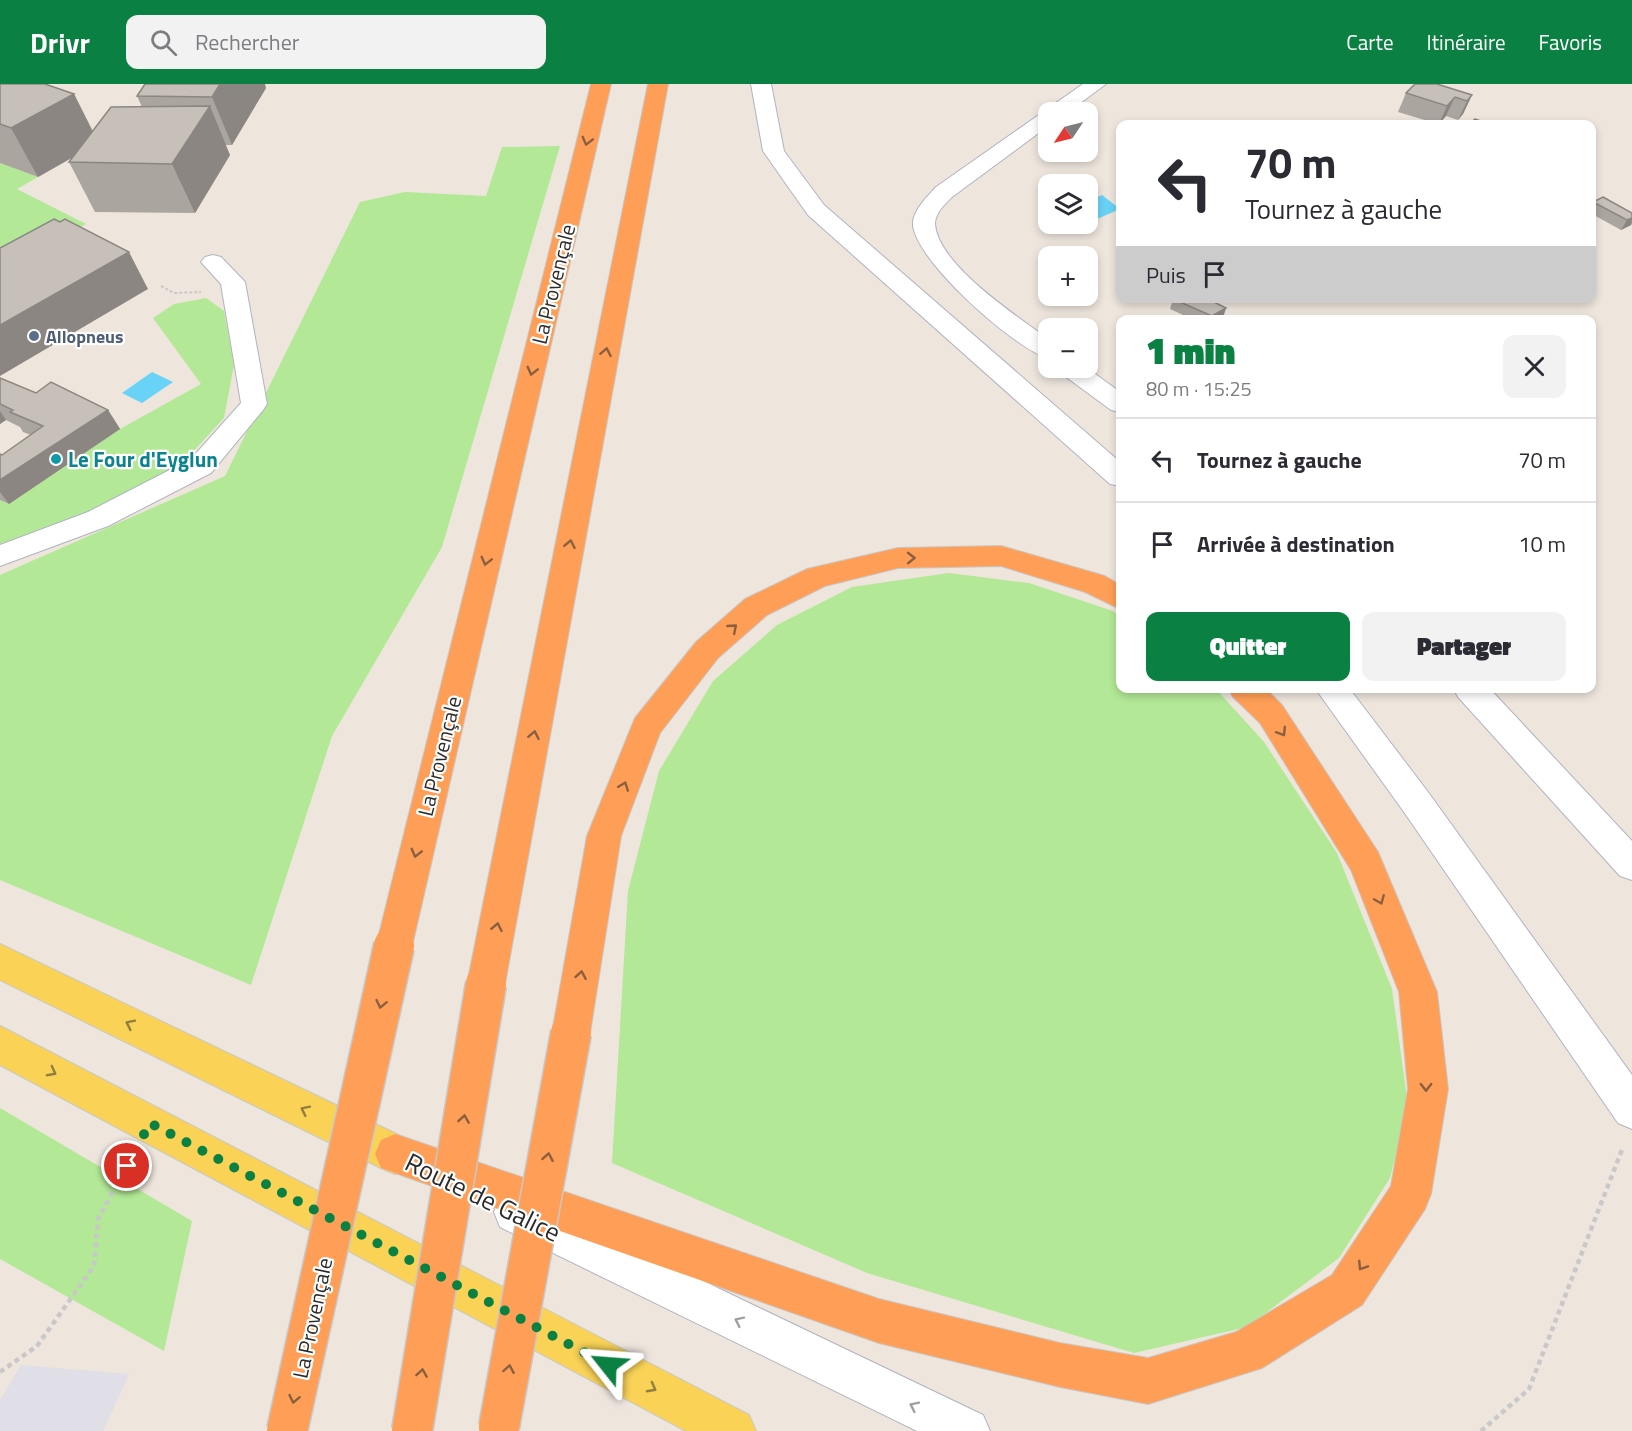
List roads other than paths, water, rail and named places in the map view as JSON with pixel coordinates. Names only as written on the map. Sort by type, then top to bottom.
[{"type":"highway","name":"La Provençale","points":[[287,1431],[394,946],[601,84]]},
{"type":"highway","points":[[412,1431],[486,984],[657,84]]},
{"type":"highway","points":[[499,1429],[571,1033],[604,836],[646,727],[707,650],[756,607],[817,578],[898,558],[1001,556],[1095,584],[1116,596]]},
{"type":"highway","points":[[395,1154],[879,1321],[1060,1365],[1148,1381],[1246,1352],[1347,1290],[1410,1194],[1428,1089],[1418,992],[1366,863],[1271,714],[1249,693]]},
{"type":"main road","name":"Route de Galice","points":[[0,961],[395,1154]]},
{"type":"main road","points":[[0,1045],[733,1431]]},
{"type":"street","points":[[761,84],[774,151],[816,210],[1116,473]]},
{"type":"street","points":[[1070,102],[1096,84]]},
{"type":"street","points":[[1038,124],[944,192],[931,206],[924,223],[931,247],[959,280],[1038,343]]},
{"type":"street","points":[[0,556],[98,519],[201,466],[254,404],[233,282],[213,262]]},
{"type":"street","points":[[1085,378],[1116,401]]},
{"type":"street","points":[[1335,693],[1416,802],[1632,1109]]},
{"type":"street","points":[[1474,693],[1632,865]]},
{"type":"street","name":"Route de Galice","points":[[395,1154],[967,1431]]},
{"type":"water","points":[[1102,195],[1116,206],[1116,211],[1098,219],[1098,197]]},
{"type":"water","points":[[152,372],[173,382],[142,403],[122,393]]},
{"type":"place","name":"Allopneus","points":[[34,336]]},
{"type":"place","name":"Le Four d'Eyglun","points":[[56,459]]}]
